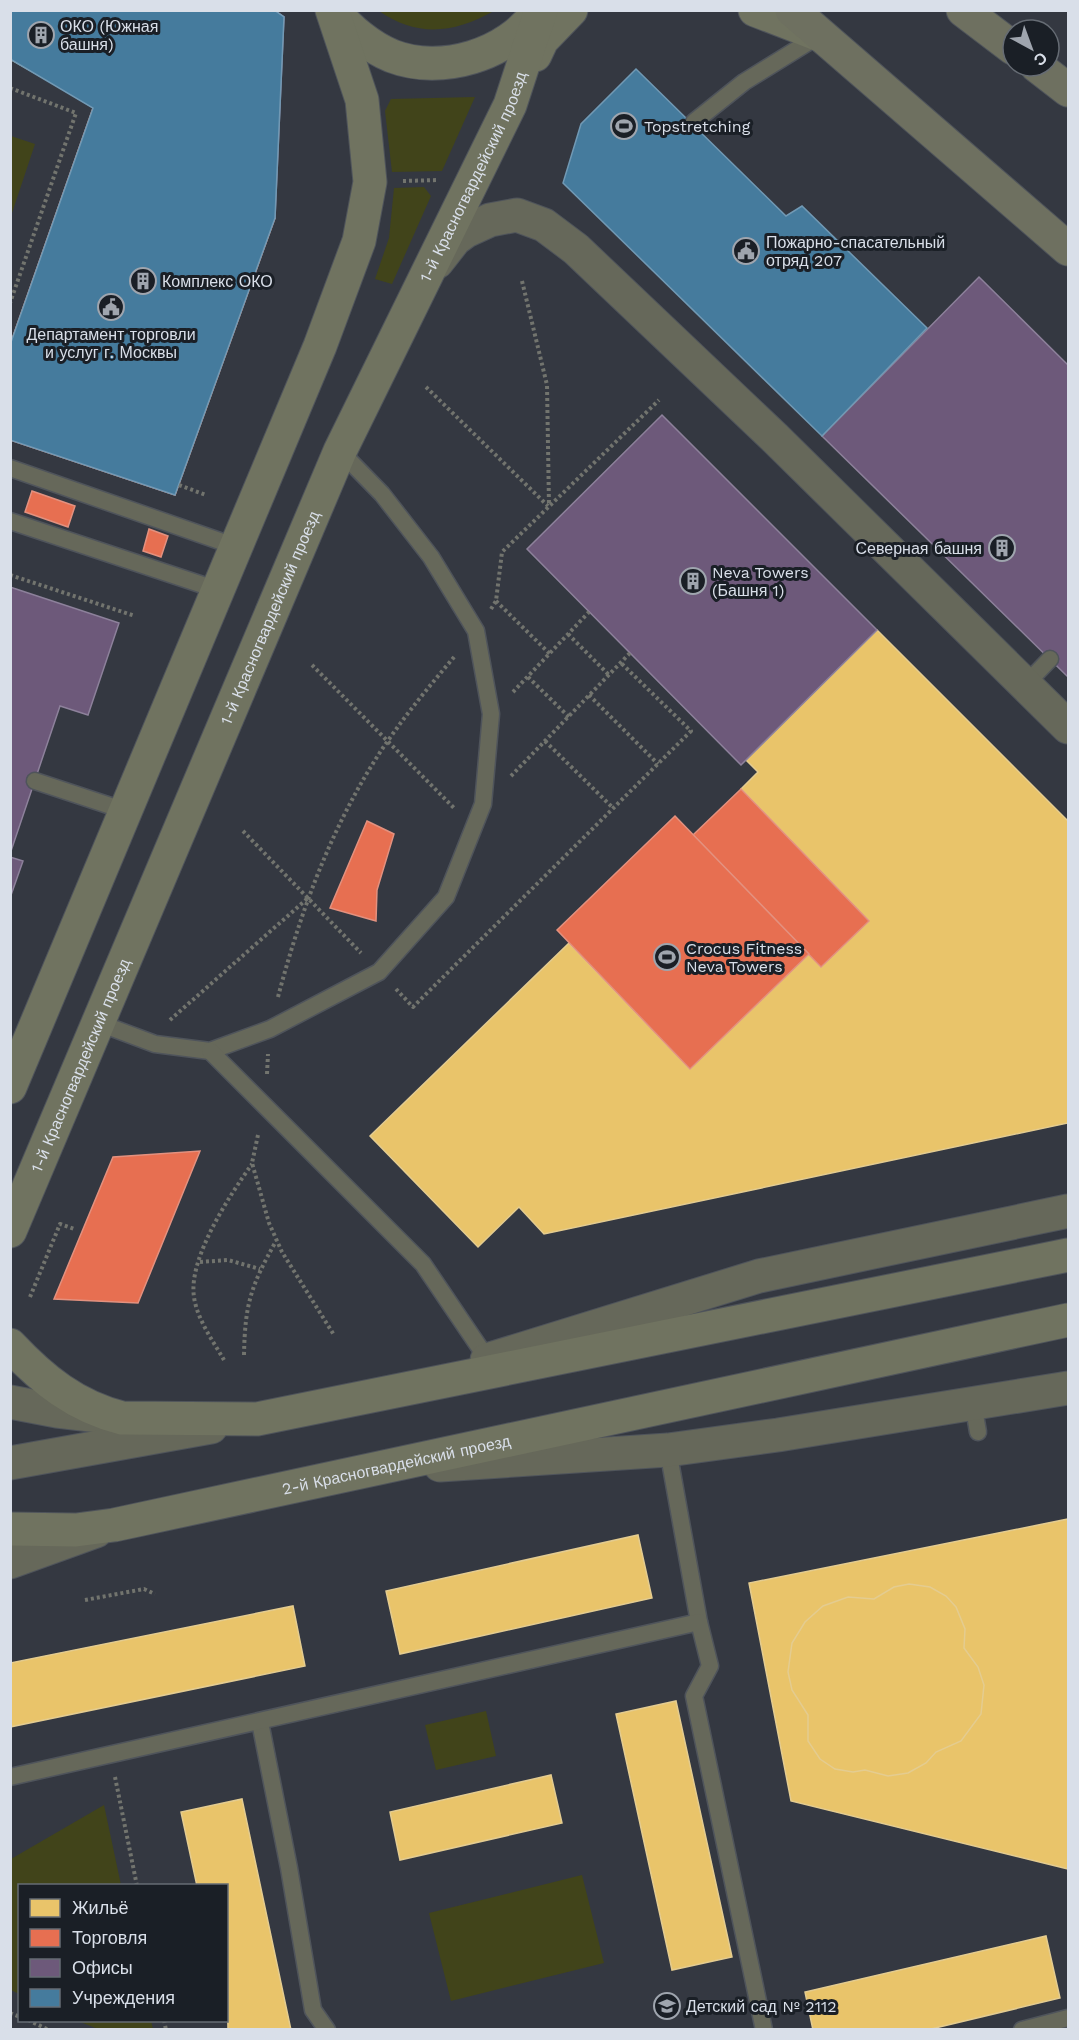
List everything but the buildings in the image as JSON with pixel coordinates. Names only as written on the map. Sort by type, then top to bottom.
[{"type":"main road","points":[[332,10],[359,38],[393,57],[433,64],[472,58],[508,41],[539,10]]},
{"type":"main road","points":[[10,1087],[237,547],[360,241],[370,182],[362,99],[332,10]]},
{"type":"main road","name":"1-й Красногвардейский проезд","points":[[10,1231],[340,451],[510,105],[539,10]]},
{"type":"main road","points":[[510,105],[542,40],[572,10]]},
{"type":"main road","points":[[755,10],[820,35]]},
{"type":"main road","points":[[792,10],[1068,249]]},
{"type":"main road","points":[[963,10],[1001,39]]},
{"type":"main road","points":[[1052,78],[1068,90]]},
{"type":"main road","points":[[10,1345],[47,1382],[71,1399],[100,1412],[122,1418],[257,1419],[766,1318],[1068,1255]]},
{"type":"main road","name":"2-й Красногвардейский проезд","points":[[10,1529],[76,1530],[114,1525],[779,1380],[1068,1320]]},
{"type":"street","points":[[425,278],[454,239],[490,220],[517,215],[544,225],[576,249],[741,405],[1068,726]]},
{"type":"street","points":[[357,1400],[759,1276],[1068,1211]]},
{"type":"street","points":[[357,1471],[668,1450],[975,1417],[1068,1388]]},
{"type":"street","points":[[10,1402],[57,1411],[122,1418]]},
{"type":"street","points":[[10,1463],[257,1419]]},
{"type":"street","points":[[10,1562],[114,1525]]},
{"type":"lane","points":[[694,122],[744,82],[820,35]]},
{"type":"lane","points":[[99,1023],[155,1044],[210,1051],[270,1029],[379,972],[446,897],[483,804],[491,714],[476,631],[424,548],[382,494],[340,451]]},
{"type":"lane","points":[[10,468],[237,547]]},
{"type":"lane","points":[[10,521],[218,590]]},
{"type":"lane","points":[[1026,684],[1050,659]]},
{"type":"lane","points":[[35,781],[126,811]]},
{"type":"lane","points":[[210,1051],[423,1264],[488,1360]]},
{"type":"lane","points":[[668,1450],[699,1622],[710,1666],[694,1696],[764,2030]]},
{"type":"lane","points":[[10,1777],[699,1622]]},
{"type":"lane","points":[[260,1722],[290,1868],[313,2010],[327,2030]]},
{"type":"lane","points":[[1023,2030],[1068,2018]]},
{"type":"path","points":[[10,88],[76,113],[10,303]]},
{"type":"path","points":[[423,180],[428,187]]},
{"type":"path","points":[[394,181],[438,180]]},
{"type":"path","points":[[522,281],[546,385],[549,507]]},
{"type":"path","points":[[426,387],[549,507]]},
{"type":"path","points":[[476,631],[496,601],[502,552],[659,400]]},
{"type":"path","points":[[179,485],[206,495]]},
{"type":"path","points":[[10,575],[135,616]]},
{"type":"path","points":[[496,601],[550,654]]},
{"type":"path","points":[[491,714],[589,612]]},
{"type":"path","points":[[568,634],[609,675]]},
{"type":"path","points":[[483,804],[630,653]]},
{"type":"path","points":[[243,831],[413,1007],[691,731],[621,663]]},
{"type":"path","points":[[312,665],[473,828]]},
{"type":"path","points":[[528,676],[569,717]]},
{"type":"path","points":[[589,696],[658,764]]},
{"type":"path","points":[[545,741],[613,808]]},
{"type":"path","points":[[162,1027],[309,898]]},
{"type":"path","points":[[224,1360],[199,1315],[194,1297],[194,1280],[217,1218],[252,1163]]},
{"type":"path","points":[[30,1297],[60,1224],[75,1229]]},
{"type":"path","points":[[244,1355],[247,1303],[260,1269],[276,1240]]},
{"type":"path","points":[[200,1262],[228,1260],[260,1269]]},
{"type":"path","points":[[85,1600],[144,1589],[154,1594]]},
{"type":"path","points":[[111,1755],[137,1884]]},
{"type":"path","points":[[32,2022],[49,2030]]},
{"type":"green space","points":[[379,11],[494,11],[450,28],[422,29],[393,20]]},
{"type":"green space","points":[[475,97],[442,171],[392,172],[385,111],[391,99]]},
{"type":"green space","points":[[10,136],[35,144],[11,216]]},
{"type":"green space","points":[[424,187],[431,196],[392,284],[375,279],[389,238],[394,188]]},
{"type":"green space","points":[[486,1711],[496,1756],[436,1770],[425,1725]]},
{"type":"green space","points":[[104,1805],[121,1884],[18,1884],[18,1994],[11,1990],[11,1859]]},
{"type":"green space","points":[[582,1875],[604,1963],[451,2001],[429,1913]]},
{"type":"green space","points":[[80,2022],[151,2022],[153,2029],[98,2029]]},
{"type":"place","name":"ОКО (Южная башня)","points":[[41,35]]},
{"type":"place","name":"Topstretching","points":[[624,126]]},
{"type":"place","name":"Пожарно-спасательный отряд 207","points":[[746,251]]},
{"type":"place","name":"Комплекс ОКО","points":[[143,281]]},
{"type":"place","name":"Департамент торговли и услуг г. Москвы","points":[[111,307]]},
{"type":"place","name":"Северная башня","points":[[1002,548]]},
{"type":"place","name":"Neva Towers (Башня 1)","points":[[693,581]]},
{"type":"place","name":"Crocus Fitness Neva Towers","points":[[667,957]]},
{"type":"place","name":"Детский сад № 2112","points":[[667,2006]]}]
